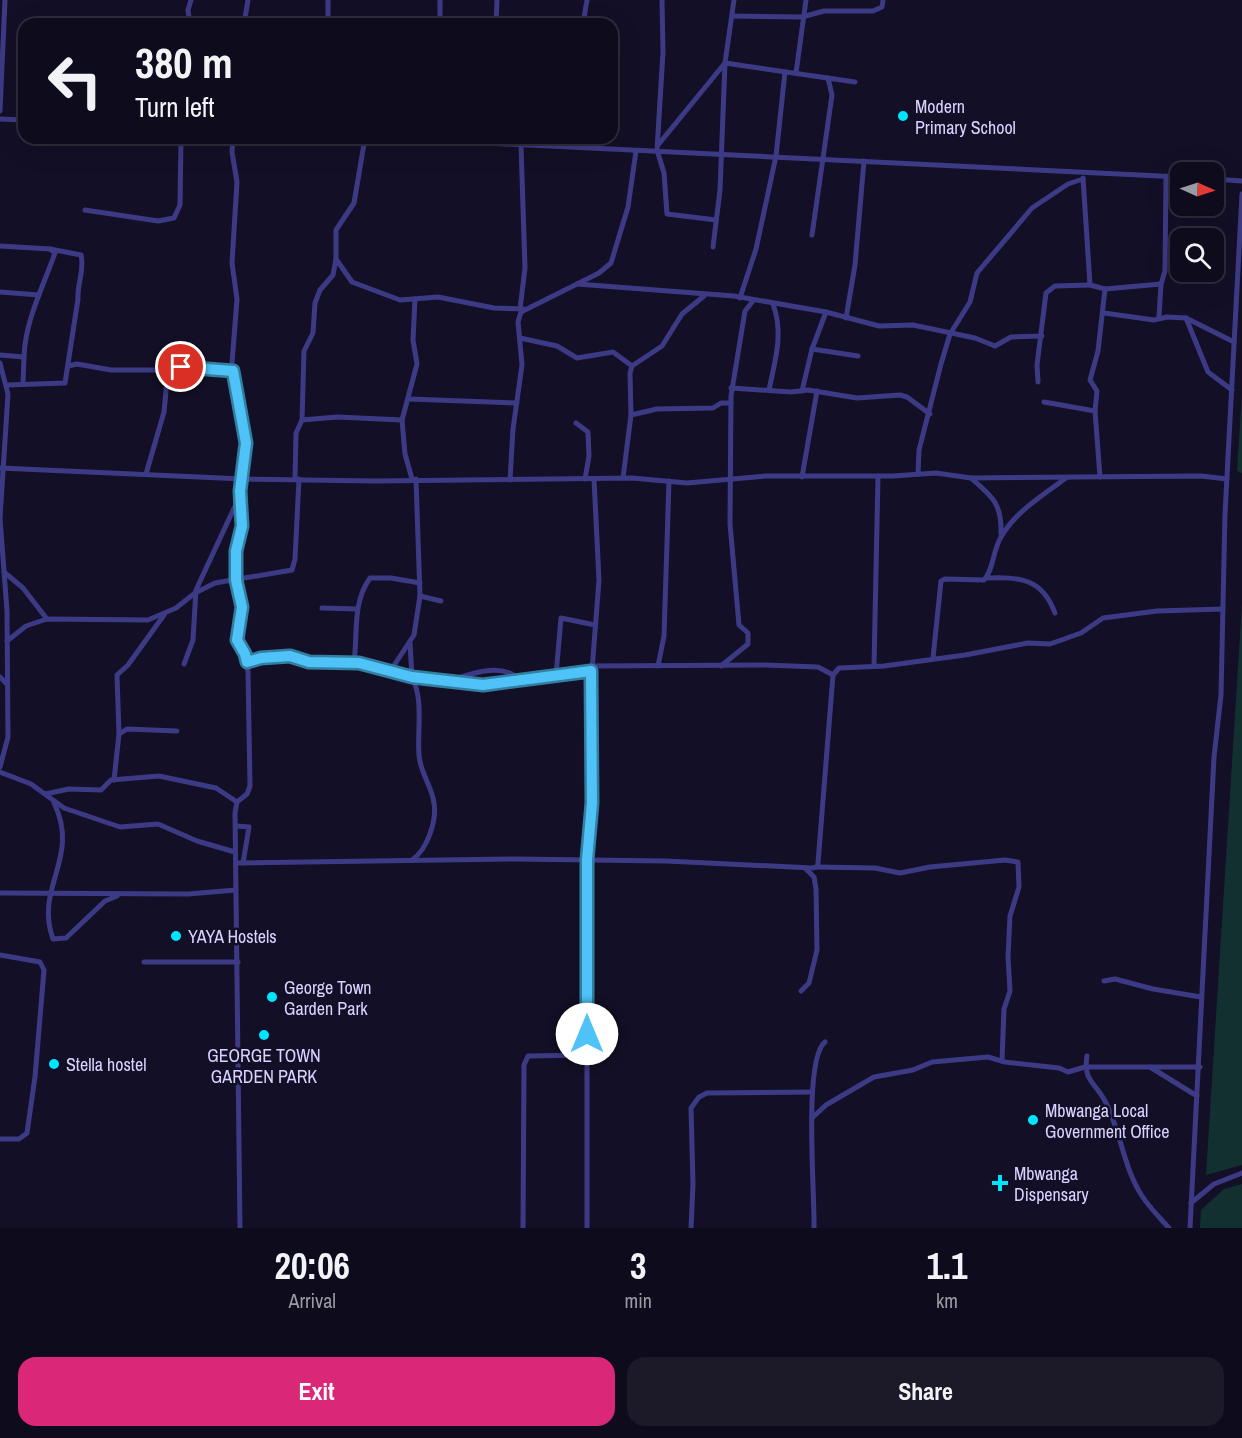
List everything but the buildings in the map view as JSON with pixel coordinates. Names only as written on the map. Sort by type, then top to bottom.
[{"type":"street","points":[[0,111],[5,0]]},
{"type":"street","points":[[189,18],[188,10],[191,0]]},
{"type":"street","points":[[245,18],[248,0]]},
{"type":"street","points":[[328,0],[328,18]]},
{"type":"street","points":[[440,0],[440,18]]},
{"type":"street","points":[[496,18],[497,0]]},
{"type":"street","points":[[584,18],[587,0]]},
{"type":"street","points":[[662,0],[663,52],[657,148],[664,173],[667,214],[716,220]]},
{"type":"street","points":[[712,246],[720,190],[719,154],[725,63],[734,0]]},
{"type":"street","points":[[796,74],[806,0]]},
{"type":"street","points":[[733,16],[802,17],[824,11],[873,11],[882,7],[884,0]]},
{"type":"street","points":[[657,148],[725,63]]},
{"type":"street","points":[[725,63],[855,82]]},
{"type":"street","points":[[740,297],[756,249],[776,156],[785,72]]},
{"type":"street","points":[[812,235],[821,159],[832,95],[828,78]]},
{"type":"street","points":[[0,119],[18,120]]},
{"type":"street","points":[[85,210],[158,221],[174,218],[180,205],[181,144]]},
{"type":"street","points":[[184,664],[193,640],[195,593],[240,491],[243,479],[245,432],[233,371],[237,299],[232,263],[237,182],[233,144]]},
{"type":"street","points":[[7,641],[26,626],[47,619],[148,620],[215,583],[292,570],[295,560],[297,433],[302,420],[304,351],[313,333],[315,303],[320,290],[332,277],[336,259],[336,230],[354,203],[364,144]]},
{"type":"street","points":[[515,144],[636,151],[657,148],[719,154],[1170,176]]},
{"type":"street","points":[[510,480],[522,365],[518,321],[522,309],[525,268],[521,145]]},
{"type":"street","points":[[336,259],[352,282],[400,300],[452,298],[494,309],[522,309],[606,268],[614,258],[628,207],[636,151]]},
{"type":"street","points":[[846,318],[855,265],[864,161]]},
{"type":"street","points":[[1083,171],[1090,285]]},
{"type":"street","points":[[1160,317],[1161,284],[1165,271],[1166,176]]},
{"type":"street","points":[[918,474],[919,450],[950,334],[968,307],[977,273],[1032,208],[1068,184],[1083,179]]},
{"type":"street","points":[[1224,180],[1242,181]]},
{"type":"street","points":[[1190,1228],[1214,757],[1221,695],[1227,479],[1242,194]]},
{"type":"street","points":[[0,246],[50,249],[81,255],[84,265],[77,288],[78,299],[64,383],[7,385]]},
{"type":"street","points":[[23,383],[27,331],[55,253],[50,249]]},
{"type":"street","points":[[577,284],[740,297],[826,312],[879,326],[913,325],[975,338],[995,346],[1011,337],[1041,336]]},
{"type":"street","points":[[1038,382],[1037,365],[1046,293],[1054,286],[1090,285],[1105,289],[1161,284]]},
{"type":"street","points":[[1100,477],[1095,411],[1097,391],[1090,380],[1104,313],[1105,289]]},
{"type":"street","points":[[0,292],[39,295]]},
{"type":"street","points":[[622,478],[631,415],[630,373],[632,366],[662,346],[682,314],[706,295]]},
{"type":"street","points":[[410,861],[426,846],[435,803],[420,766],[418,693],[412,677],[410,643],[420,596],[420,583],[414,479],[405,454],[402,420],[410,399],[417,364],[413,340],[415,299]]},
{"type":"street","points":[[722,666],[748,644],[748,633],[739,625],[730,524],[731,388],[745,311],[753,301]]},
{"type":"street","points":[[769,390],[779,347],[778,318],[773,304]]},
{"type":"street","points":[[802,391],[812,350],[826,312]]},
{"type":"street","points":[[1104,313],[1154,320],[1160,317],[1186,318],[1234,342]]},
{"type":"street","points":[[1186,318],[1208,372],[1232,390]]},
{"type":"street","points":[[520,338],[557,346],[577,358],[613,352],[632,366]]},
{"type":"street","points":[[812,350],[858,356]]},
{"type":"street","points":[[0,355],[24,357]]},
{"type":"street","points":[[0,363],[7,385],[0,529],[7,641],[8,747],[0,767]]},
{"type":"street","points":[[68,366],[77,364],[111,370],[168,370],[192,367],[233,371]]},
{"type":"street","points":[[146,474],[164,412],[168,370]]},
{"type":"street","points":[[731,388],[817,391],[857,398],[900,395],[913,400],[930,414]]},
{"type":"street","points":[[802,477],[817,391]]},
{"type":"street","points":[[410,399],[517,403]]},
{"type":"street","points":[[1044,402],[1095,411]]},
{"type":"street","points":[[631,415],[657,410],[713,408],[722,403],[731,403]]},
{"type":"street","points":[[302,420],[337,417],[402,420]]},
{"type":"street","points":[[576,423],[588,432],[589,456],[585,479]]},
{"type":"street","points":[[2,468],[243,479],[622,478],[687,483],[730,478],[936,473],[971,478],[1201,476],[1227,479]]},
{"type":"street","points":[[874,666],[878,476]]},
{"type":"street","points":[[1001,536],[1030,505],[1068,477]]},
{"type":"street","points":[[587,1228],[588,860],[592,803],[592,669],[598,580],[594,478]]},
{"type":"street","points":[[971,478],[998,504],[1001,515],[1001,536],[986,578]]},
{"type":"street","points":[[658,666],[664,636],[669,481]]},
{"type":"street","points":[[237,802],[247,794],[250,786],[248,727],[250,708],[247,662],[237,640],[242,607],[236,580],[236,551],[242,526],[240,491]]},
{"type":"street","points":[[4,573],[23,588],[47,619]]},
{"type":"street","points":[[354,662],[357,609],[361,590],[370,578],[392,578],[420,583]]},
{"type":"street","points":[[933,658],[941,580],[986,578],[1029,582],[1048,596],[1055,613]]},
{"type":"street","points":[[420,596],[441,601]]},
{"type":"street","points":[[322,609],[357,609]]},
{"type":"street","points":[[817,867],[833,675],[842,667],[874,666],[965,655],[1028,643],[1050,644],[1081,633],[1103,618],[1157,611],[1223,609]]},
{"type":"street","points":[[114,780],[119,734],[117,675],[128,665],[166,612]]},
{"type":"street","points":[[556,675],[561,618],[595,625]]},
{"type":"street","points":[[391,670],[410,643]]},
{"type":"street","points":[[247,662],[261,658],[290,656],[309,662],[354,662],[412,677],[483,685],[592,669],[658,666],[818,668],[833,675]]},
{"type":"street","points":[[449,680],[474,672],[509,671],[520,680]]},
{"type":"street","points":[[509,671],[509,683]]},
{"type":"street","points":[[0,677],[7,684]]},
{"type":"street","points":[[119,734],[127,729],[177,731]]},
{"type":"street","points":[[0,772],[31,784],[45,794],[53,802],[60,816],[64,849],[49,894],[48,918],[56,940],[66,938],[105,901],[122,895]]},
{"type":"street","points":[[45,794],[69,789],[101,790],[114,780],[159,776],[216,788],[237,802]]},
{"type":"street","points":[[53,802],[120,827],[158,824],[197,841],[235,852]]},
{"type":"street","points":[[237,802],[235,852],[239,863]]},
{"type":"street","points":[[237,826],[249,827],[239,863],[236,890],[240,1228]]},
{"type":"street","points":[[239,863],[588,860],[805,868],[875,868],[900,873],[941,866],[1005,860],[1017,862],[1019,887],[1010,916],[1008,957],[1010,991],[1004,1010],[1002,1061]]},
{"type":"street","points":[[801,991],[809,983],[817,950],[816,889],[814,877],[805,868]]},
{"type":"street","points":[[0,894],[122,895],[236,890]]},
{"type":"street","points":[[0,955],[40,962],[44,970],[35,1077],[27,1133],[23,1138],[0,1139]]},
{"type":"street","points":[[144,962],[238,962]]},
{"type":"street","points":[[1104,981],[1115,979],[1153,990],[1201,997]]},
{"type":"street","points":[[814,1228],[812,1092],[817,1051],[825,1042]]},
{"type":"street","points":[[523,1228],[524,1065],[528,1056],[587,1055]]},
{"type":"street","points":[[1087,1056],[1085,1067],[1087,1077],[1104,1098],[1118,1128],[1120,1145],[1141,1195],[1169,1228]]},
{"type":"street","points":[[812,1118],[826,1105],[874,1077],[913,1070],[932,1062],[988,1057],[1002,1061],[1059,1068],[1068,1072],[1085,1067],[1200,1067]]},
{"type":"street","points":[[1150,1067],[1197,1096]]},
{"type":"street","points":[[690,1228],[693,1184],[691,1108],[699,1097],[707,1093],[812,1092]]},
{"type":"street","points":[[1191,1203],[1214,1184],[1242,1173]]},
{"type":"green space","points":[[1242,393],[1242,473],[1237,471]]},
{"type":"green space","points":[[1242,603],[1242,1165],[1206,1175]]},
{"type":"green space","points":[[1242,1184],[1242,1228],[1200,1228],[1201,1210],[1224,1189]]},
{"type":"place","name":"Modern Primary School","points":[[903,116]]},
{"type":"place","name":"YAYA Hostels","points":[[176,936]]},
{"type":"place","name":"George Town Garden Park","points":[[272,997]]},
{"type":"place","name":"GEORGE TOWN GARDEN PARK","points":[[264,1035]]},
{"type":"place","name":"Stella hostel","points":[[54,1064]]},
{"type":"place","name":"Mbwanga Local Government Office","points":[[1033,1120]]},
{"type":"place","name":"Mbwanga Dispensary","points":[[1000,1183]]},
{"type":"route","points":[[181,367],[233,371],[238,390],[246,443],[240,491],[242,526],[236,551],[236,580],[242,607],[237,640],[247,662],[261,658],[290,656],[309,662],[343,661],[376,666],[412,677],[483,685],[542,678],[566,672],[591,671],[592,803],[589,860],[587,860],[587,1034]]}]
